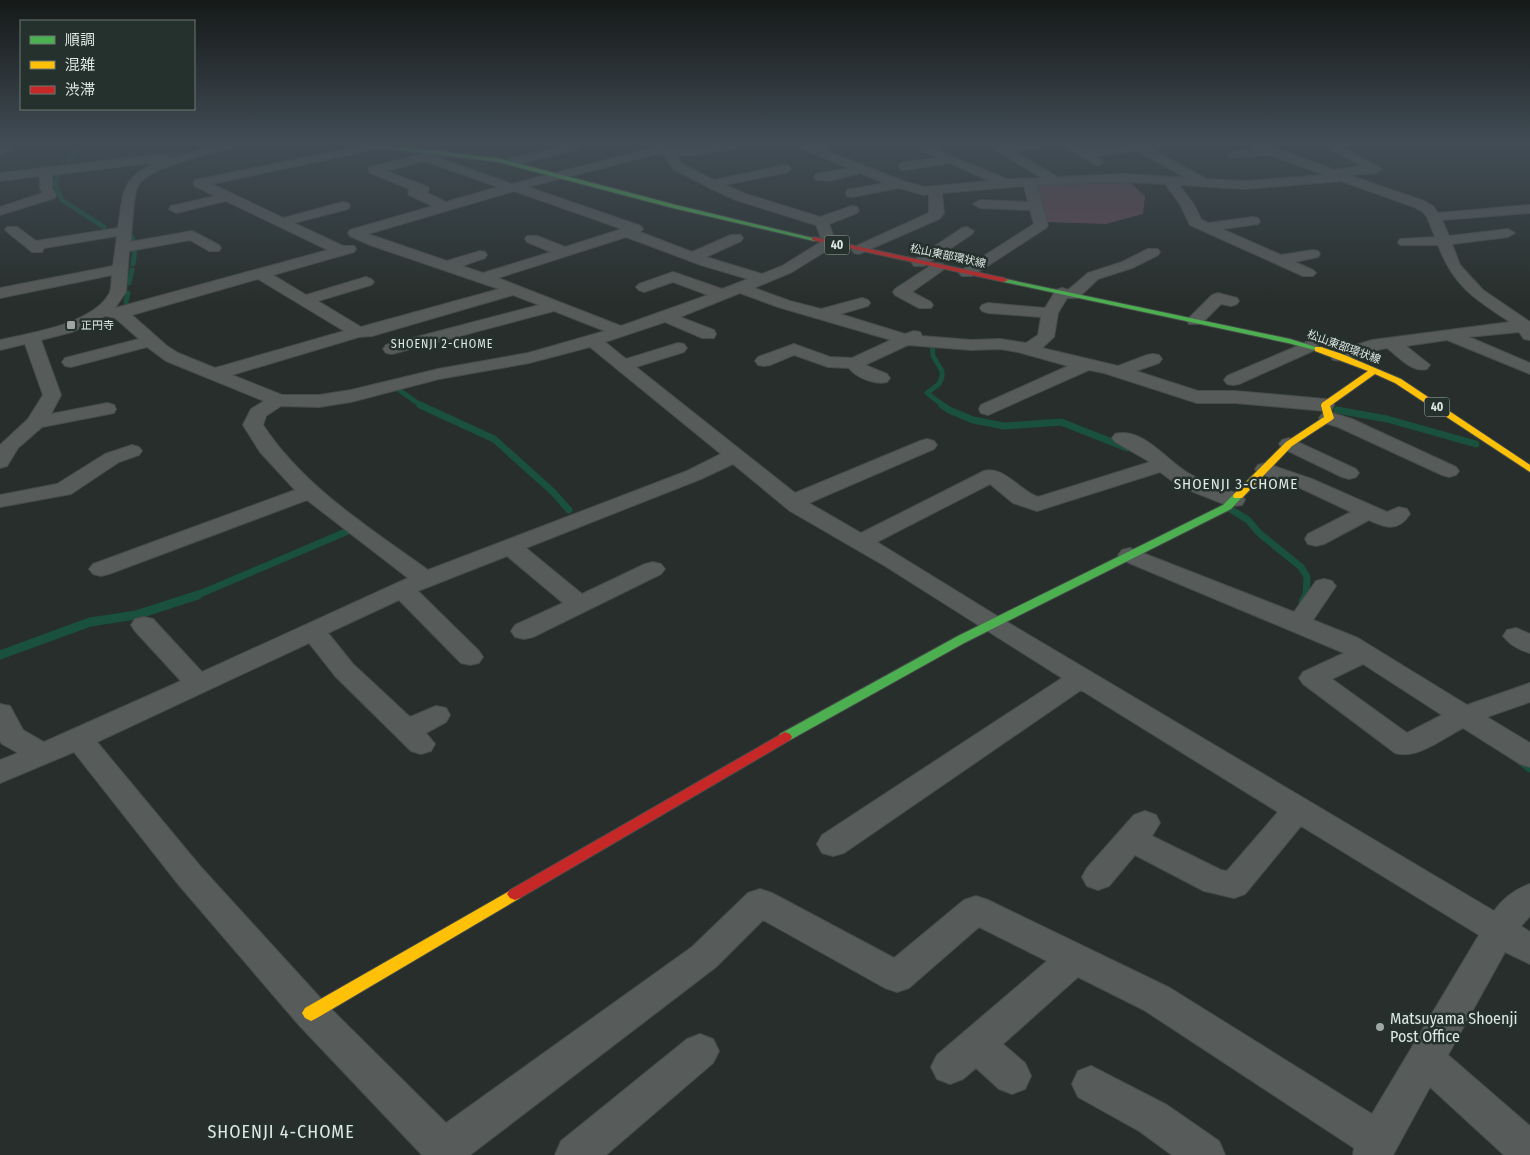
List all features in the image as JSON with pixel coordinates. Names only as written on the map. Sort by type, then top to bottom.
[{"type":"main road","name":"松山東部環状線","points":[[632,196],[859,250],[1309,346],[1340,356],[1398,381],[1530,469]]},
{"type":"main road","points":[[311,1013],[842,704],[962,638],[994,626],[1227,507],[1289,444],[1375,370]]},
{"type":"street","points":[[0,211],[47,196]]},
{"type":"street","points":[[0,345],[84,321],[102,312],[114,300],[118,292],[124,231],[130,196]]},
{"type":"street","points":[[176,209],[229,196],[341,251]]},
{"type":"street","points":[[423,196],[445,206]]},
{"type":"street","points":[[481,196],[356,233],[375,242],[483,278],[620,331]]},
{"type":"street","points":[[483,278],[636,229],[539,196]]},
{"type":"street","points":[[120,312],[150,341],[172,357],[278,400],[293,402],[351,396],[438,374],[529,358],[593,341],[723,295],[787,269],[825,242],[825,227],[821,222],[739,196]]},
{"type":"street","points":[[905,201],[927,196]]},
{"type":"street","points":[[859,250],[934,216],[937,213],[935,196]]},
{"type":"street","points":[[967,273],[1041,225],[1033,196]]},
{"type":"street","points":[[1181,196],[1195,222],[1308,274]]},
{"type":"street","points":[[1395,196],[1428,209],[1434,217],[1453,265],[1460,275],[1477,293],[1520,321],[1528,329]]},
{"type":"street","points":[[980,204],[1036,206]]},
{"type":"street","points":[[270,216],[305,206]]},
{"type":"street","points":[[284,222],[344,206]]},
{"type":"street","points":[[1434,217],[1530,209]]},
{"type":"street","points":[[821,222],[852,210]]},
{"type":"street","points":[[424,212],[448,222]]},
{"type":"street","points":[[1186,229],[1253,221]]},
{"type":"street","points":[[6,231],[29,226]]},
{"type":"street","points":[[6,231],[36,248],[73,238],[124,231]]},
{"type":"street","points":[[919,263],[967,231]]},
{"type":"street","points":[[626,232],[693,257],[762,279]]},
{"type":"street","points":[[1405,242],[1443,241],[1508,233]]},
{"type":"street","points":[[0,293],[192,235],[214,248]]},
{"type":"street","points":[[693,257],[736,238]]},
{"type":"street","points":[[532,239],[565,252]]},
{"type":"street","points":[[102,312],[120,312],[375,242]]},
{"type":"street","points":[[1030,349],[1046,337],[1048,321],[1067,294],[1093,276],[1127,266],[1153,252]]},
{"type":"street","points":[[1278,260],[1313,254]]},
{"type":"street","points":[[447,266],[480,256]]},
{"type":"street","points":[[104,257],[121,257]]},
{"type":"street","points":[[1097,257],[1113,270]]},
{"type":"street","points":[[33,272],[76,263]]},
{"type":"street","points":[[925,305],[901,292],[938,267]]},
{"type":"street","points":[[260,274],[438,374]]},
{"type":"street","points":[[654,281],[673,277],[723,295]]},
{"type":"street","points":[[304,300],[366,282]]},
{"type":"street","points":[[741,288],[784,304],[872,328],[906,340],[971,345],[1000,344],[1030,349],[1120,371],[1197,397],[1235,397],[1327,412],[1345,423],[1449,471]]},
{"type":"street","points":[[215,374],[514,290]]},
{"type":"street","points":[[460,294],[477,301]]},
{"type":"street","points":[[1195,321],[1218,298],[1231,301]]},
{"type":"street","points":[[822,314],[862,303]]},
{"type":"street","points":[[392,349],[556,306]]},
{"type":"street","points":[[988,308],[1048,321]]},
{"type":"street","points":[[664,316],[708,334]]},
{"type":"street","points":[[1000,324],[1048,321]]},
{"type":"street","points":[[765,362],[794,349],[828,362],[855,363],[936,327]]},
{"type":"street","points":[[1340,356],[1354,350],[1391,343],[1450,335],[1528,329]]},
{"type":"street","points":[[1450,335],[1530,370]]},
{"type":"street","points":[[0,462],[10,445],[36,422],[52,395],[31,337]]},
{"type":"street","points":[[71,362],[150,341]]},
{"type":"street","points":[[593,341],[793,502],[994,626],[1530,949]]},
{"type":"street","points":[[1391,343],[1421,365]]},
{"type":"street","points":[[1233,380],[1309,346]]},
{"type":"street","points":[[624,365],[678,348]]},
{"type":"street","points":[[1120,371],[1153,360]]},
{"type":"street","points":[[855,363],[859,368],[880,378]]},
{"type":"street","points":[[990,403],[1088,364]]},
{"type":"street","points":[[278,400],[258,412],[252,425],[261,440],[309,492],[413,584],[470,657]]},
{"type":"street","points":[[36,422],[107,409]]},
{"type":"street","points":[[1122,438],[1142,446],[1173,473],[1202,488],[1234,500]]},
{"type":"street","points":[[1289,444],[1348,473]]},
{"type":"street","points":[[793,502],[927,445]]},
{"type":"street","points":[[0,500],[63,489],[112,458],[132,451]]},
{"type":"street","points":[[862,453],[880,465]]},
{"type":"street","points":[[0,772],[79,739],[413,584],[694,475],[735,454]]},
{"type":"street","points":[[860,542],[990,475],[1021,498],[1037,504],[1164,464]]},
{"type":"street","points":[[1265,468],[1305,483],[1389,521],[1399,514]]},
{"type":"street","points":[[101,569],[309,492]]},
{"type":"street","points":[[1316,539],[1368,512]]},
{"type":"street","points":[[509,546],[580,604]]},
{"type":"street","points":[[1130,555],[1349,644],[1530,757]]},
{"type":"street","points":[[524,631],[653,569]]},
{"type":"street","points":[[1299,623],[1324,586]]},
{"type":"street","points":[[144,625],[198,684]]},
{"type":"street","points":[[313,631],[344,670],[414,737],[436,715]]},
{"type":"street","points":[[1365,653],[1312,678],[1406,746],[1463,716],[1530,692]]},
{"type":"street","points":[[834,844],[1081,678]]},
{"type":"street","points":[[0,713],[12,738],[42,754]]},
{"type":"street","points":[[79,739],[189,875],[311,1013],[448,1152],[704,957],[760,902],[897,977],[976,910],[1157,999],[1375,1148],[1500,930],[1511,914],[1530,897]]},
{"type":"street","points":[[1098,877],[1138,831],[1215,882],[1234,885],[1298,809]]},
{"type":"street","points":[[1012,1076],[963,1056],[1074,959]]},
{"type":"street","points":[[575,1155],[700,1051]]},
{"type":"street","points":[[1426,1059],[1530,1152]]},
{"type":"street","points":[[1091,1084],[1153,1118],[1205,1155]]},
{"type":"shaded area","points":[[1039,196],[1145,196],[1143,214],[1106,224],[1046,222]]},
{"type":"waterway","points":[[60,196],[62,200],[104,227]]},
{"type":"waterway","points":[[132,237],[135,244]]},
{"type":"waterway","points":[[134,258],[135,248]]},
{"type":"waterway","points":[[133,264],[134,257]]},
{"type":"waterway","points":[[129,283],[132,270]]},
{"type":"waterway","points":[[126,302],[128,293]]},
{"type":"waterway","points":[[932,341],[933,356],[942,371],[942,377],[939,384],[927,393],[944,406]]},
{"type":"waterway","points":[[396,388],[422,406]]},
{"type":"waterway","points":[[942,405],[973,420],[1004,426],[1061,422],[1127,448]]},
{"type":"waterway","points":[[422,406],[494,439],[553,492],[569,510]]},
{"type":"waterway","points":[[1337,410],[1387,419],[1476,444]]},
{"type":"waterway","points":[[1227,507],[1248,520],[1259,533],[1301,567],[1307,577],[1306,596]]},
{"type":"waterway","points":[[195,596],[348,531]]},
{"type":"waterway","points":[[1303,602],[1307,595]]},
{"type":"waterway","points":[[0,655],[90,622],[136,615],[195,596]]},
{"type":"waterway","points":[[1520,760],[1530,768]]},
{"type":"traffic: fast","points":[[633,196],[814,239]]},
{"type":"traffic: fast","points":[[1004,280],[1290,341],[1318,349]]},
{"type":"traffic: fast","points":[[785,737],[962,639],[1227,507],[1238,496]]},
{"type":"traffic: slow","points":[[1318,349],[1398,381],[1530,469]]},
{"type":"traffic: slow","points":[[1238,496],[1289,444],[1329,418],[1325,405],[1375,370]]},
{"type":"traffic: slow","points":[[311,1013],[515,894]]},
{"type":"traffic: jam","points":[[814,239],[1004,280]]},
{"type":"traffic: jam","points":[[515,894],[785,737]]},
{"type":"place","name":"正円寺","points":[[71,325]]},
{"type":"place","name":"Matsuyama Shoenji Post Office","points":[[1380,1027]]},
{"type":"district","name":"SHOENJI 2-CHOME","points":[[442,344]]},
{"type":"district","name":"SHOENJI 3-CHOME","points":[[1236,484]]},
{"type":"district","name":"SHOENJI 4-CHOME","points":[[281,1132]]}]
